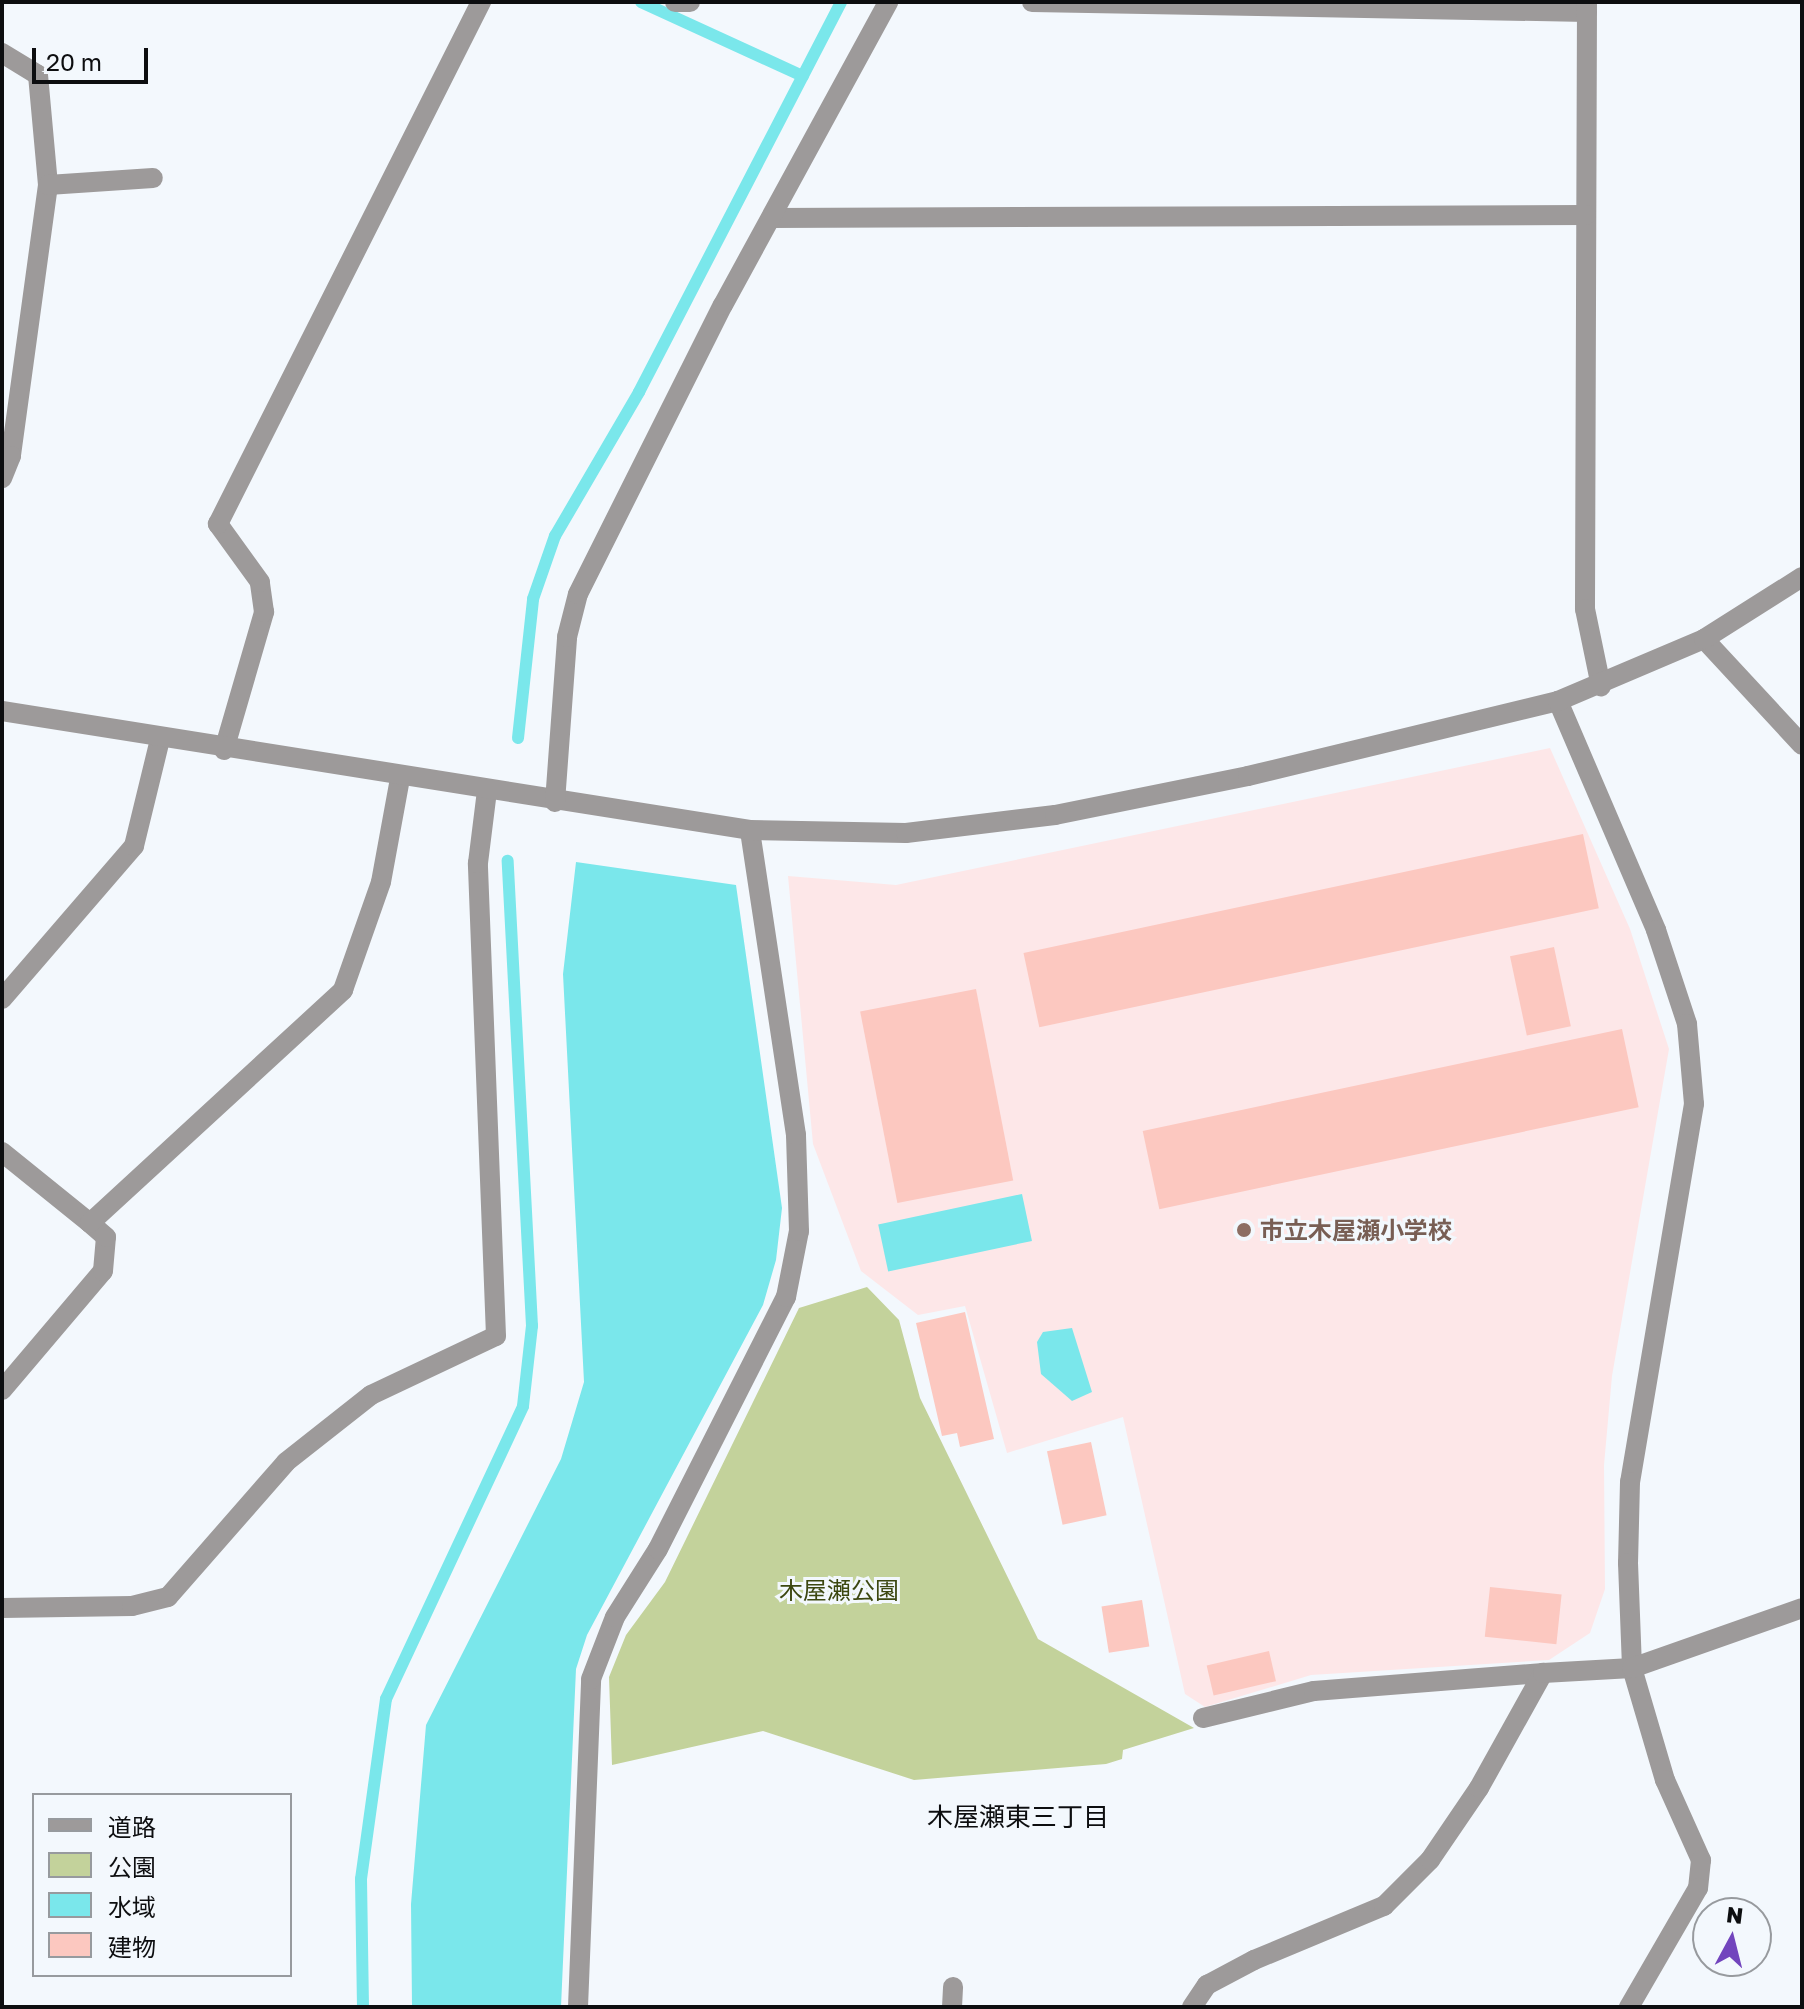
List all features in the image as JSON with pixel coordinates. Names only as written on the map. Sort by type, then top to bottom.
[{"type":"street","points":[[224,750],[264,612],[260,582],[218,524],[481,2]]},
{"type":"street","points":[[675,2],[687,7],[690,2]]},
{"type":"street","points":[[555,802],[567,637],[578,594],[771,218],[888,2]]},
{"type":"street","points":[[1032,2],[1587,7],[1585,609],[1601,686]]},
{"type":"street","points":[[2,53],[38,75],[48,185],[11,456],[2,478]]},
{"type":"street","points":[[48,185],[153,178]]},
{"type":"street","points":[[771,218],[1586,215]]},
{"type":"street","points":[[2,711],[400,778],[750,830],[906,833],[1055,815],[1248,776],[1558,701],[1601,686],[1704,639],[1802,577]]},
{"type":"street","points":[[1704,639],[1802,745]]},
{"type":"street","points":[[1558,701],[1656,930],[1687,1024],[1693,1091],[1630,1482],[1632,1668],[1665,1780],[1701,1860],[1698,1888],[1629,2007]]},
{"type":"street","points":[[2,999],[134,846],[160,739]]},
{"type":"street","points":[[90,1223],[343,990],[381,882],[400,778]]},
{"type":"street","points":[[2,1608],[132,1606],[168,1597],[286,1462],[371,1395],[496,1336],[478,863],[487,791]]},
{"type":"street","points":[[578,2007],[591,1679],[615,1617],[658,1549],[786,1297],[799,1231],[796,1135],[750,830]]},
{"type":"street","points":[[2,1152],[106,1237],[103,1271],[2,1390]]},
{"type":"street","points":[[1203,1718],[1314,1691],[1632,1668],[1802,1608]]},
{"type":"street","points":[[1192,2007],[1207,1985],[1384,1906],[1430,1860],[1471,1800],[1543,1673]]},
{"type":"shaded area","name":"市立木屋瀬小学校","points":[[1550,748],[1630,929],[1669,1049],[1612,1376],[1604,1465],[1605,1589],[1590,1633],[1549,1660],[1311,1675],[1205,1707],[1185,1694],[1123,1417],[1007,1453],[965,1306],[918,1315],[861,1271],[813,1144],[788,876],[896,885]]},
{"type":"green space","name":"木屋瀬公園","points":[[867,1287],[899,1320],[920,1398],[1038,1639],[1194,1728],[1123,1750],[1122,1759],[1106,1764],[914,1780],[763,1731],[612,1765],[609,1677],[626,1635],[665,1582],[799,1308]]},
{"type":"water","points":[[576,862],[736,885],[782,1208],[776,1260],[763,1305],[587,1635],[576,1669],[561,2007],[412,2007],[411,1904],[426,1725],[561,1459],[584,1382],[563,974]]},
{"type":"water","points":[[1022,1194],[1032,1241],[888,1272],[878,1225]]},
{"type":"water","points":[[1072,1328],[1092,1392],[1072,1401],[1041,1374],[1037,1342],[1043,1332]]},
{"type":"building","points":[[1583,834],[1599,908],[1039,1027],[1023,953]]},
{"type":"building","points":[[1554,947],[1571,1026],[1527,1036],[1510,956]]},
{"type":"building","points":[[976,989],[1013,1180],[897,1203],[860,1012]]},
{"type":"building","points":[[1622,1029],[1639,1107],[1159,1209],[1143,1131]]},
{"type":"building","points":[[965,1312],[994,1439],[960,1447],[957,1433],[942,1436],[916,1323]]},
{"type":"building","points":[[1091,1442],[1107,1515],[1063,1525],[1047,1451]]},
{"type":"building","points":[[1490,1587],[1562,1595],[1556,1644],[1485,1637]]},
{"type":"building","points":[[1142,1600],[1149,1646],[1109,1653],[1102,1606]]},
{"type":"building","points":[[1269,1651],[1276,1681],[1214,1696],[1207,1665]]},
{"type":"waterway","points":[[641,2],[803,76]]},
{"type":"waterway","points":[[518,738],[533,599],[555,536],[639,392],[841,2]]},
{"type":"waterway","points":[[363,2007],[361,1879],[386,1699],[523,1406],[532,1326],[508,861]]},
{"type":"place","name":"市立木屋瀬小学校","points":[[1244,1230]]},
{"type":"district","name":"木屋瀬東三丁目","points":[[1018,1817]]}]
